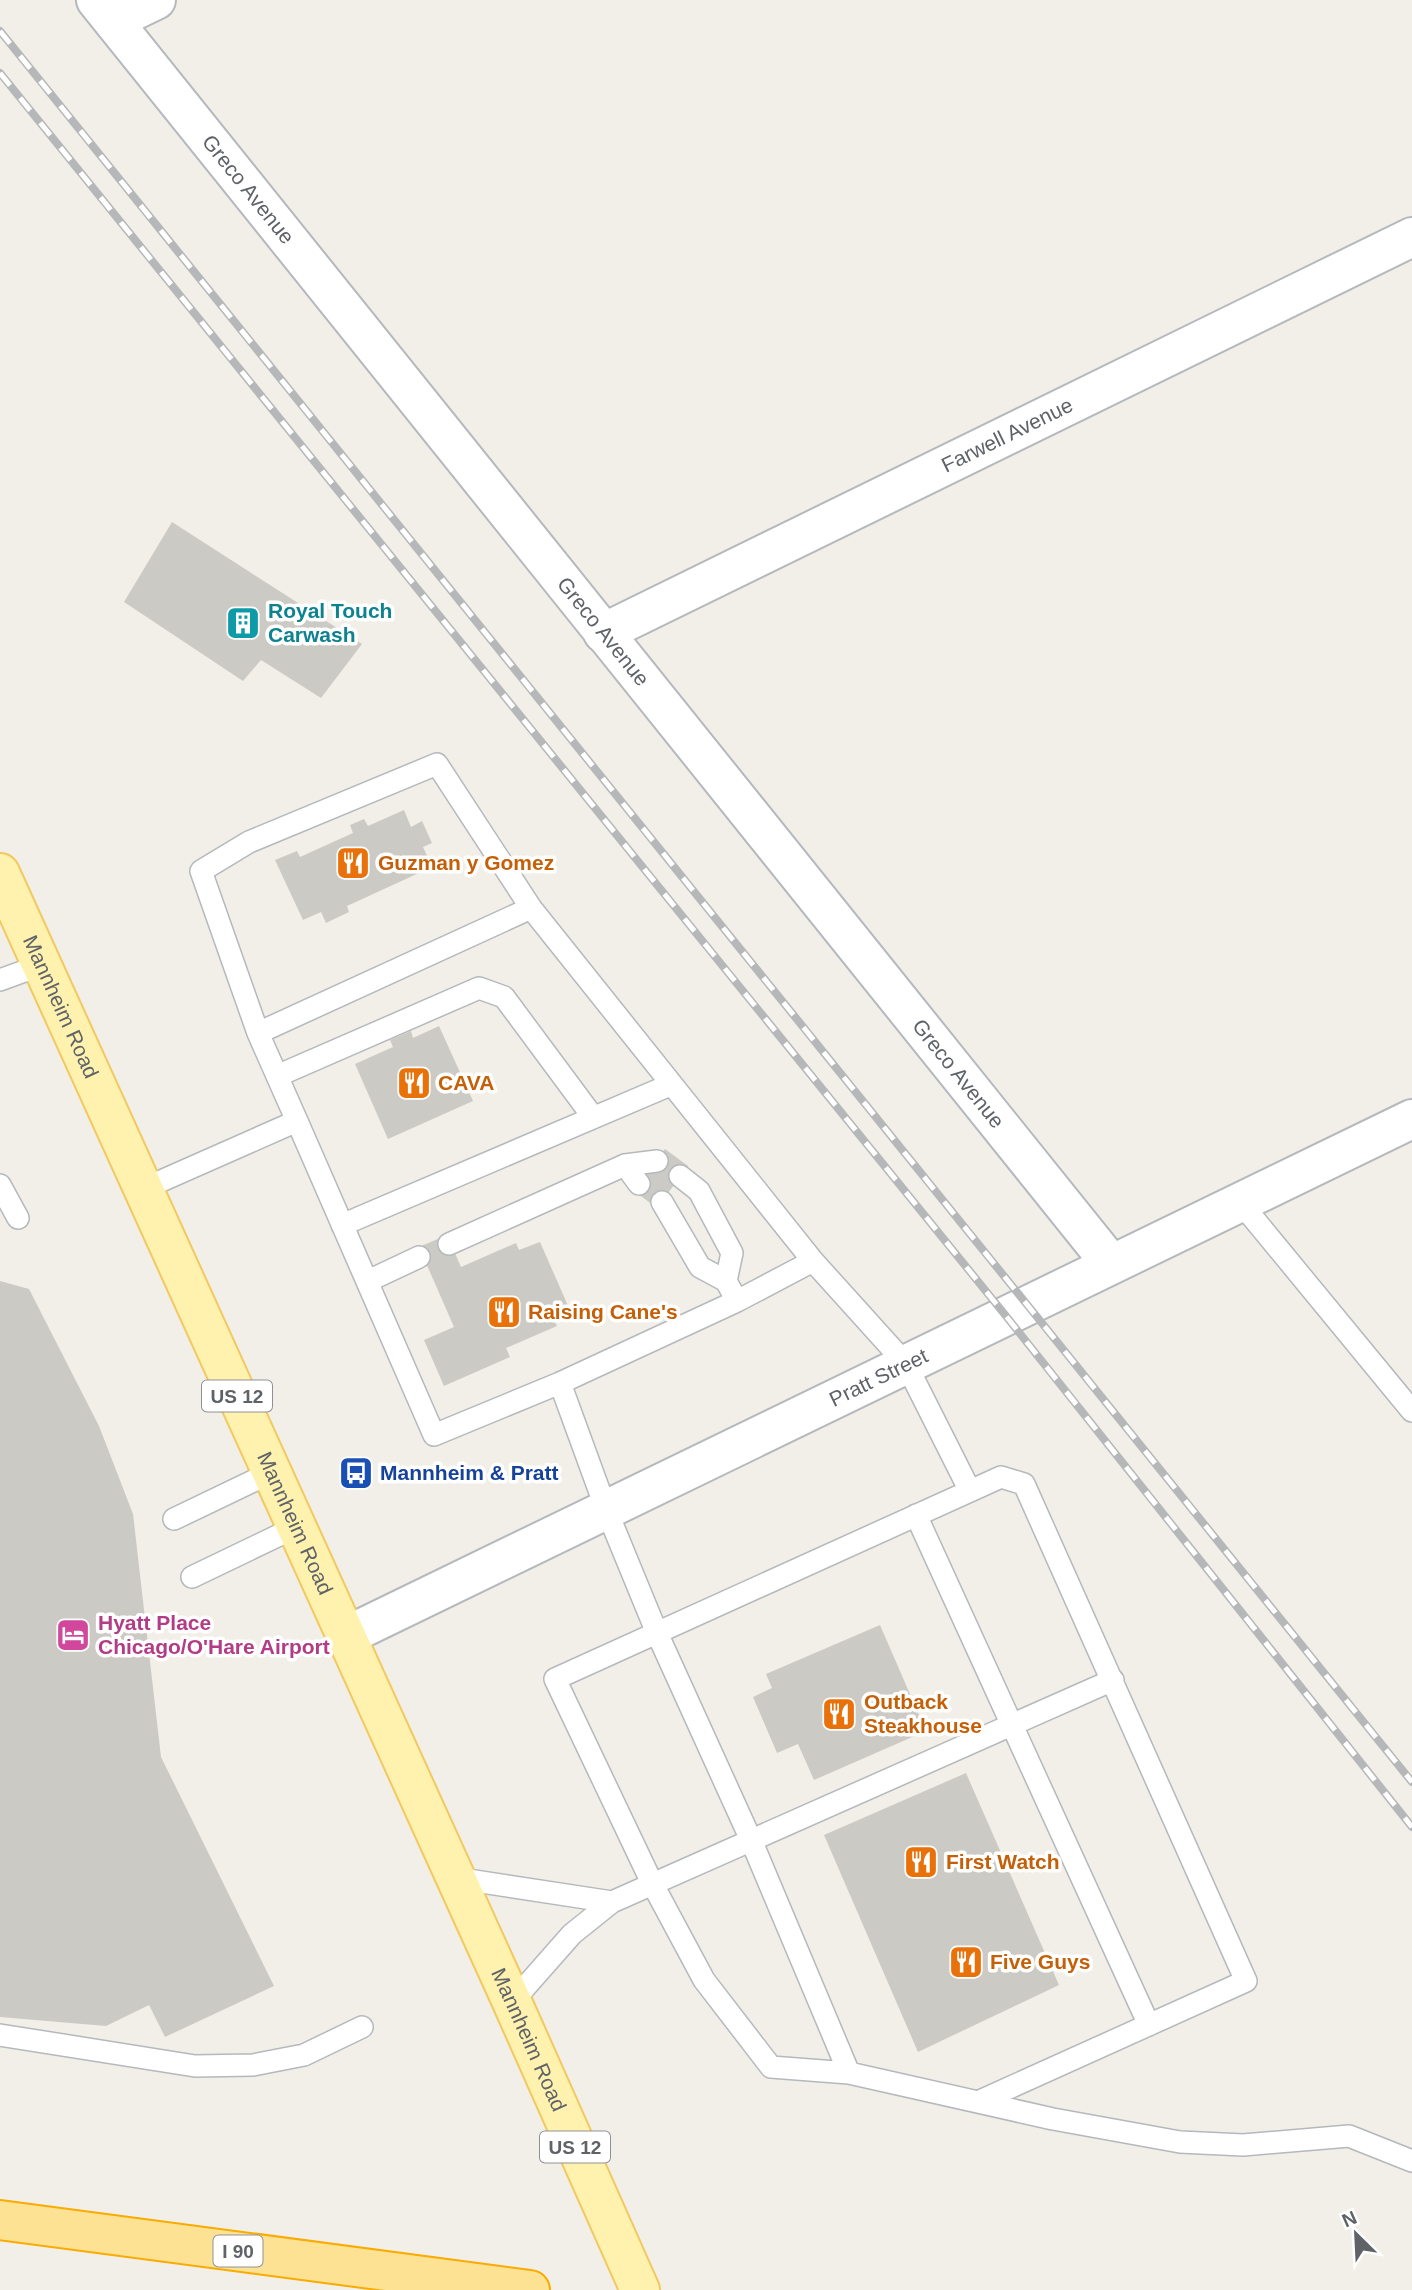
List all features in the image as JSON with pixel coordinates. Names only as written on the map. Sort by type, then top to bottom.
[{"type":"highway","name":"I 90","points":[[0,2220],[530,2290]]},
{"type":"main road","name":"Mannheim Road","points":[[0,873],[640,2290]]},
{"type":"street","points":[[105,10],[156,0]]},
{"type":"street","name":"Greco Avenue","points":[[105,10],[1111,1264]]},
{"type":"street","name":"Farwell Avenue","points":[[603,633],[1412,237]]},
{"type":"street","name":"Pratt Street","points":[[345,1636],[1412,1119]]},
{"type":"lane","points":[[813,1261],[737,1301],[560,1383],[434,1435],[258,1033],[201,871],[249,842],[437,764],[531,908],[813,1261],[906,1364],[970,1491]]},
{"type":"lane","points":[[258,1033],[531,908]]},
{"type":"lane","points":[[0,980],[41,965]]},
{"type":"lane","points":[[277,1076],[479,988],[505,997],[593,1117]]},
{"type":"lane","points":[[342,1225],[670,1085]]},
{"type":"lane","points":[[143,1189],[297,1121]]},
{"type":"lane","points":[[449,1244],[625,1165],[657,1161]]},
{"type":"lane","points":[[625,1165],[639,1184]]},
{"type":"lane","points":[[680,1176],[699,1191],[732,1254],[726,1282]]},
{"type":"lane","points":[[0,1185],[10,1213]]},
{"type":"lane","points":[[662,1202],[700,1267],[726,1282],[737,1301]]},
{"type":"lane","points":[[1240,1202],[1412,1411]]},
{"type":"lane","points":[[368,1281],[419,1257]]},
{"type":"lane","points":[[560,1383],[606,1509],[657,1633],[751,1840],[849,2073]]},
{"type":"lane","points":[[174,1519],[272,1472]]},
{"type":"lane","points":[[980,2101],[1246,1981],[1024,1484],[1001,1477],[555,1679],[652,1884],[704,1980],[771,2067],[849,2073],[1053,2119],[1180,2141],[1243,2145],[1349,2136],[1412,2161]]},
{"type":"lane","points":[[916,1515],[1149,2025]]},
{"type":"lane","points":[[192,1577],[296,1527]]},
{"type":"lane","points":[[512,2002],[572,1934],[612,1902],[1113,1680]]},
{"type":"lane","points":[[455,1878],[612,1902]]},
{"type":"lane","points":[[0,2035],[195,2066],[253,2066],[304,2055],[362,2027]]},
{"type":"building","name":"Royal Touch Carwash","points":[[172,522],[362,644],[321,698],[261,660],[243,681],[124,602]]},
{"type":"building","name":"Guzman y Gomez","points":[[404,810],[411,827],[422,821],[432,843],[423,847],[432,867],[347,906],[349,912],[326,923],[321,912],[303,920],[275,860],[297,851],[300,857],[353,833],[350,825],[364,819],[368,826]]},
{"type":"building","name":"CAVA","points":[[439,1026],[473,1101],[388,1139],[355,1064],[393,1047],[390,1040],[411,1031],[413,1038]]},
{"type":"building","points":[[665,1149],[688,1166],[657,1208],[634,1191]]},
{"type":"building","name":"Raising Cane's","points":[[447,1235],[461,1267],[516,1243],[519,1250],[540,1242],[569,1308],[552,1316],[557,1326],[506,1348],[510,1357],[444,1386],[424,1340],[454,1327],[419,1247]]},
{"type":"building","name":"Hyatt Place Chicago/O'Hare Airport","points":[[0,1281],[29,1289],[99,1426],[133,1514],[161,1757],[274,1986],[165,2037],[149,2005],[106,2026],[0,2017]]},
{"type":"building","name":"Outback Steakhouse","points":[[880,1625],[926,1731],[814,1780],[798,1744],[777,1753],[753,1697],[772,1688],[766,1674]]},
{"type":"building","points":[[966,1773],[1059,1985],[918,2052],[824,1835]]},
{"type":"railway","points":[[0,31],[1412,1782]]},
{"type":"railway","points":[[0,73],[1006,1316],[1412,1827]]},
{"type":"place","name":"Royal Touch Carwash","points":[[243,623]]},
{"type":"place","name":"Guzman y Gomez","points":[[353,863]]},
{"type":"place","name":"CAVA","points":[[414,1083]]},
{"type":"place","name":"Raising Cane's","points":[[504,1312]]},
{"type":"place","name":"Mannheim & Pratt","points":[[356,1473]]},
{"type":"place","name":"Hyatt Place Chicago/O'Hare Airport","points":[[73,1635]]},
{"type":"place","name":"Outback Steakhouse","points":[[839,1714]]},
{"type":"place","name":"First Watch","points":[[921,1862]]},
{"type":"place","name":"Five Guys","points":[[966,1962]]}]
